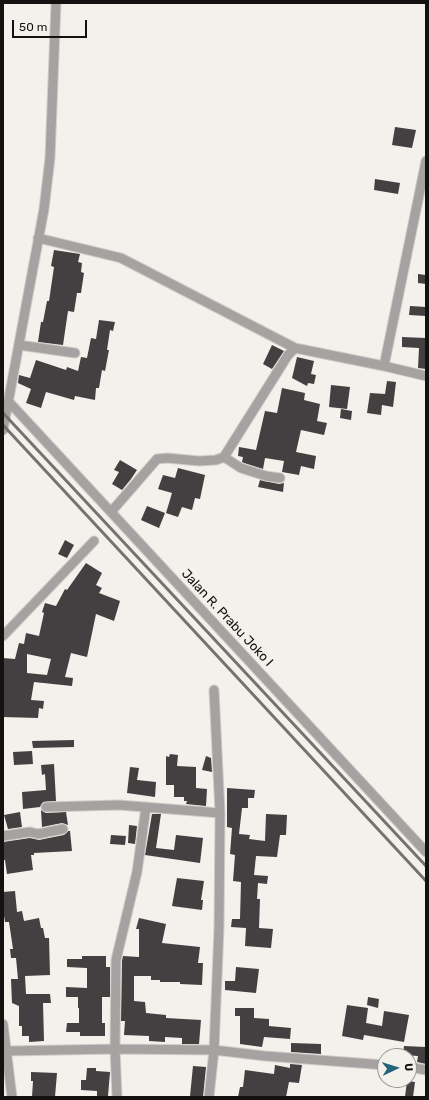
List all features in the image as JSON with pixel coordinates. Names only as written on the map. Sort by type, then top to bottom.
[{"type":"street","points":[[3,430],[44,208],[50,158],[56,3]]},
{"type":"street","points":[[384,366],[426,161]]},
{"type":"street","points":[[38,238],[125,260],[295,348],[426,376]]},
{"type":"street","points":[[19,345],[75,353]]},
{"type":"street","points":[[111,512],[157,459],[167,458],[199,461],[216,460],[224,457],[288,355],[295,348]]},
{"type":"street","name":"Jalan R. Prabu Joko I","points":[[9,402],[426,852]]},
{"type":"street","points":[[224,457],[241,468],[266,476],[280,478]]},
{"type":"street","points":[[3,636],[94,541]]},
{"type":"street","points":[[209,1097],[214,1050],[219,928],[220,813],[214,690]]},
{"type":"street","points":[[46,807],[104,804],[220,813]]},
{"type":"street","points":[[117,1097],[115,1049],[116,960],[137,872],[146,807]]},
{"type":"street","points":[[3,836],[30,832],[38,834],[64,829]]},
{"type":"street","points":[[3,1024],[12,1097]]},
{"type":"street","points":[[7,1051],[115,1049],[214,1050],[265,1056],[377,1064]]},
{"type":"building","points":[[395,127],[416,130],[412,148],[392,145]]},
{"type":"building","points":[[375,179],[400,183],[398,194],[374,190]]},
{"type":"building","points":[[54,250],[80,254],[78,262],[82,263],[81,272],[84,273],[81,293],[77,293],[74,312],[68,311],[63,345],[38,342],[41,322],[43,322],[47,301],[49,301],[54,267],[51,266]]},
{"type":"building","points":[[418,274],[426,275],[426,284],[418,283]]},
{"type":"building","points":[[410,306],[426,307],[426,316],[409,315]]},
{"type":"building","points":[[99,320],[115,322],[113,331],[110,330],[107,350],[109,350],[105,371],[102,370],[99,388],[96,388],[95,400],[75,396],[74,400],[46,392],[41,408],[26,403],[31,389],[18,383],[19,375],[30,378],[36,360],[66,370],[67,367],[78,371],[81,357],[87,358],[91,338],[96,339]]},
{"type":"building","points":[[402,337],[426,338],[426,369],[418,368],[419,348],[402,347]]},
{"type":"building","points":[[272,345],[284,351],[272,369],[263,364]]},
{"type":"building","points":[[297,357],[314,361],[311,374],[316,375],[314,384],[308,383],[307,386],[292,378]]},
{"type":"building","points":[[387,381],[396,382],[393,407],[382,405],[381,415],[367,413],[370,393],[385,394]]},
{"type":"building","points":[[331,385],[350,387],[347,409],[329,407]]},
{"type":"building","points":[[282,388],[305,393],[304,400],[320,404],[317,421],[327,423],[324,435],[301,430],[296,452],[316,456],[314,469],[301,466],[299,475],[282,472],[284,461],[265,458],[263,469],[242,462],[243,457],[238,456],[239,447],[256,450],[265,411],[277,413]]},
{"type":"building","points":[[341,409],[352,411],[351,420],[340,418]]},
{"type":"building","points":[[120,460],[137,470],[122,490],[112,484],[119,472],[114,470]]},
{"type":"building","points":[[178,468],[205,475],[200,499],[195,498],[192,510],[182,507],[178,517],[166,513],[172,493],[158,489],[163,475],[175,478]]},
{"type":"building","points":[[260,480],[279,484],[284,483],[283,492],[258,487]]},
{"type":"building","points":[[147,506],[165,513],[159,528],[141,520]]},
{"type":"building","points":[[65,540],[74,545],[67,558],[58,554]]},
{"type":"building","points":[[86,563],[102,573],[96,585],[102,588],[99,593],[120,601],[114,621],[96,614],[87,657],[71,653],[65,677],[73,678],[72,686],[34,682],[31,700],[44,701],[43,709],[39,708],[38,718],[3,717],[3,658],[15,659],[19,643],[24,644],[26,633],[39,636],[44,613],[42,612],[45,603],[56,606],[65,589],[67,590]],"holes":[[[27,654],[51,659],[47,675],[27,673]]]},
{"type":"building","points":[[74,740],[74,747],[33,748],[32,741]]},
{"type":"building","points":[[32,751],[33,764],[14,765],[13,752]]},
{"type":"building","points":[[170,754],[178,755],[177,766],[196,767],[196,788],[207,789],[206,806],[186,804],[187,801],[184,801],[184,797],[174,797],[174,785],[166,785],[166,756],[169,757]]},
{"type":"building","points":[[206,756],[211,758],[212,772],[202,770]]},
{"type":"building","points":[[54,764],[56,801],[43,802],[40,807],[23,809],[22,792],[46,790],[45,774],[42,775],[41,765]]},
{"type":"building","points":[[130,767],[139,768],[137,780],[156,782],[155,797],[127,793]]},
{"type":"building","points":[[227,788],[255,790],[254,798],[248,798],[248,808],[242,808],[239,834],[250,835],[249,839],[265,841],[266,814],[287,815],[286,835],[280,835],[277,857],[256,856],[254,875],[268,876],[267,884],[258,883],[257,899],[260,899],[259,928],[273,929],[271,948],[245,946],[246,928],[231,927],[232,919],[240,919],[241,882],[233,881],[235,855],[230,854],[232,828],[227,827]]},
{"type":"building","points":[[41,810],[46,813],[66,812],[68,825],[62,823],[42,827]]},
{"type":"building","points":[[20,812],[22,827],[8,829],[4,815]]},
{"type":"building","points":[[152,814],[161,814],[156,848],[174,850],[176,835],[203,838],[200,863],[145,855]]},
{"type":"building","points":[[129,825],[137,826],[135,844],[128,843]]},
{"type":"building","points":[[70,831],[72,851],[34,853],[34,855],[31,855],[33,870],[7,874],[5,860],[3,860],[3,842],[30,838],[39,840],[64,835]]},
{"type":"building","points":[[111,835],[126,836],[125,845],[110,844]]},
{"type":"building","points":[[177,878],[204,881],[201,900],[203,900],[202,910],[172,906]]},
{"type":"building","points":[[15,891],[17,912],[22,911],[24,921],[39,918],[45,938],[49,938],[50,975],[25,976],[26,994],[50,994],[51,1003],[43,1003],[44,1041],[29,1042],[29,1036],[22,1036],[22,1026],[19,1026],[19,1006],[12,1003],[11,979],[18,979],[16,958],[11,958],[10,949],[13,949],[9,922],[5,922],[3,892]]},
{"type":"building","points":[[139,918],[166,924],[162,943],[200,947],[198,963],[203,963],[202,985],[180,984],[180,982],[160,982],[160,980],[151,980],[151,976],[134,976],[134,1001],[145,1002],[146,1013],[166,1015],[166,1018],[201,1020],[199,1044],[182,1044],[182,1038],[165,1037],[165,1042],[149,1041],[149,1036],[124,1035],[125,1021],[121,1021],[122,961],[123,956],[139,957],[139,929],[136,929]]},
{"type":"building","points":[[82,956],[106,956],[106,967],[110,967],[110,997],[102,997],[102,1023],[105,1023],[105,1036],[80,1036],[80,1032],[66,1032],[67,1023],[79,1023],[79,1008],[78,997],[66,997],[66,987],[87,988],[87,968],[67,967],[67,959],[82,959]]},
{"type":"building","points":[[236,967],[259,969],[256,993],[225,990],[225,981],[235,981]]},
{"type":"building","points":[[368,997],[379,999],[378,1008],[367,1005]]},
{"type":"building","points":[[347,1005],[368,1008],[366,1023],[382,1026],[384,1011],[409,1015],[404,1042],[364,1035],[363,1040],[342,1036]]},
{"type":"building","points":[[235,1008],[254,1008],[254,1018],[269,1019],[269,1026],[291,1028],[290,1039],[264,1037],[262,1047],[240,1044],[240,1016],[235,1016]]},
{"type":"building","points":[[291,1043],[321,1044],[321,1054],[291,1052]]},
{"type":"building","points":[[404,1046],[426,1047],[426,1064],[417,1062],[417,1048],[404,1048]]},
{"type":"building","points":[[290,1064],[302,1065],[299,1083],[289,1082],[286,1097],[238,1097],[240,1087],[243,1087],[245,1070],[274,1074],[275,1065],[290,1068]]},
{"type":"building","points":[[193,1066],[206,1067],[203,1097],[190,1096]]},
{"type":"building","points":[[87,1068],[96,1068],[96,1071],[110,1072],[108,1096],[97,1096],[97,1091],[81,1090],[81,1080],[86,1080]]},
{"type":"building","points":[[31,1072],[57,1073],[55,1097],[32,1097],[33,1081],[31,1081]]},
{"type":"building","points":[[406,1088],[414,1088],[413,1097],[405,1097]]},
{"type":"railway","points":[[3,413],[426,866]]},
{"type":"railway","points":[[3,425],[426,881]]}]
